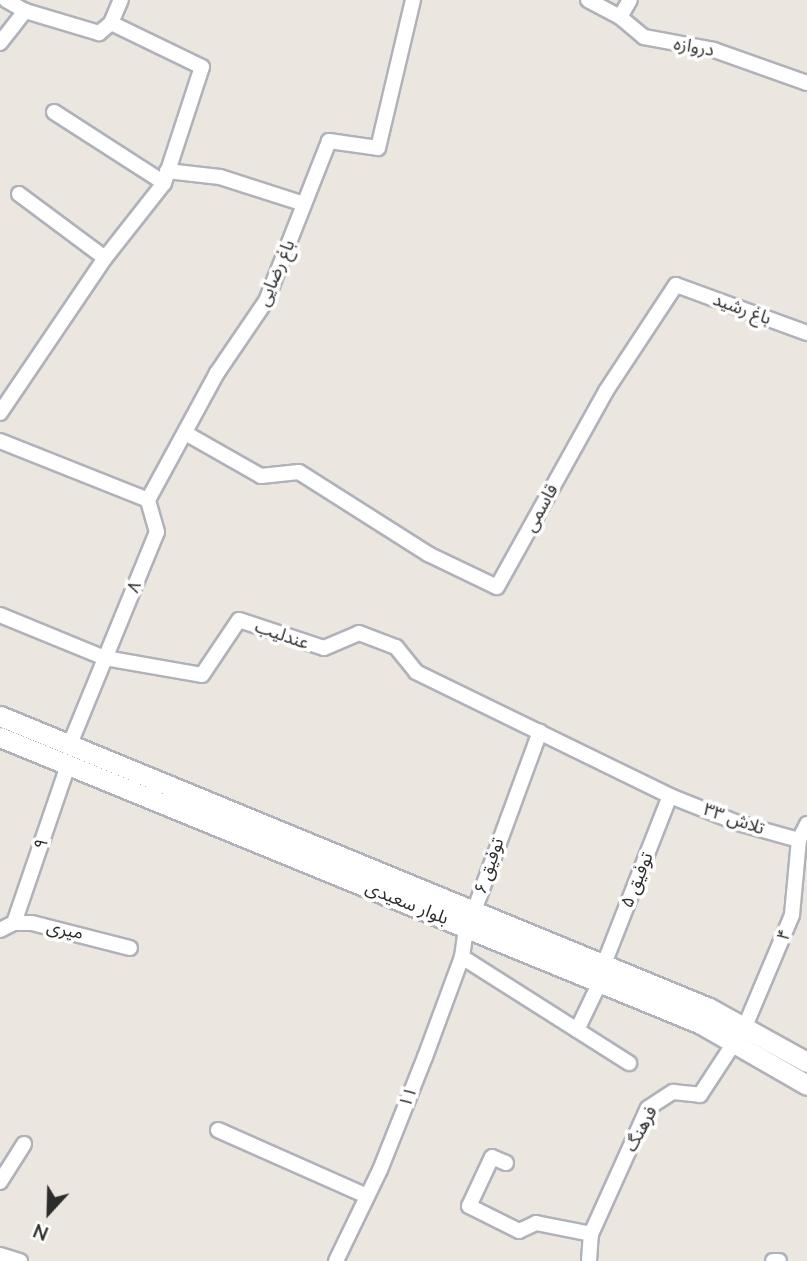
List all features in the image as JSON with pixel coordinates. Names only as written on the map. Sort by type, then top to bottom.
[{"type":"main road","name":"بلوار سعیدی","points":[[0,716],[470,919]]},
{"type":"main road","name":"بلوار سعیدی","points":[[0,737],[470,919],[807,1062]]},
{"type":"main road","name":"بلوار سعیدی","points":[[741,1032],[807,1084]]},
{"type":"street","points":[[6,0],[25,11],[99,33],[111,23],[121,0]]},
{"type":"street","name":"باغ رضایی","points":[[187,434],[217,373],[266,301],[329,141],[378,149],[414,0]]},
{"type":"street","name":"دروازه","points":[[588,0],[620,17],[644,37],[714,50],[807,83]]},
{"type":"street","points":[[620,17],[630,0]]},
{"type":"street","points":[[0,43],[25,11]]},
{"type":"street","points":[[0,413],[105,258],[165,177],[202,67],[111,23]]},
{"type":"street","points":[[54,111],[165,177],[220,177],[304,204]]},
{"type":"street","points":[[19,194],[105,258]]},
{"type":"street","name":"قاسمی","points":[[187,434],[261,476],[299,472],[428,554],[497,587],[585,429],[676,285]]},
{"type":"street","name":"باغ رشید","points":[[676,285],[807,333]]},
{"type":"street","points":[[1,443],[148,500],[187,434]]},
{"type":"street","name":"۸","points":[[70,744],[157,532],[148,500]]},
{"type":"street","points":[[0,615],[105,658]]},
{"type":"street","name":"عندلیب","points":[[105,658],[202,675],[239,620],[324,648],[359,633],[396,647],[416,672]]},
{"type":"street","name":"تلاش ۳۳","points":[[416,672],[670,796],[738,823],[799,839]]},
{"type":"street","name":"توفیق ۶","points":[[470,919],[504,821],[540,732]]},
{"type":"street","name":"۹","points":[[14,923],[68,765]]},
{"type":"street","name":"توفیق ۵","points":[[577,1030],[602,973],[670,796]]},
{"type":"street","points":[[799,839],[807,824]]},
{"type":"street","name":"۴","points":[[741,1032],[792,915],[799,839]]},
{"type":"street","name":"۱۱","points":[[336,1261],[391,1144],[461,957],[470,919]]},
{"type":"street","points":[[0,930],[14,923]]},
{"type":"street","name":"میری","points":[[14,923],[107,938],[130,948]]},
{"type":"street","points":[[461,957],[629,1063]]},
{"type":"street","name":"فرهنگ","points":[[590,1261],[591,1234],[648,1108],[673,1092],[700,1095],[741,1032]]},
{"type":"street","points":[[218,1130],[365,1195]]},
{"type":"street","points":[[0,1182],[24,1144]]},
{"type":"street","points":[[506,1163],[492,1157],[469,1206],[519,1231],[537,1223],[591,1234]]},
{"type":"street","points":[[0,1255],[20,1261]]}]
